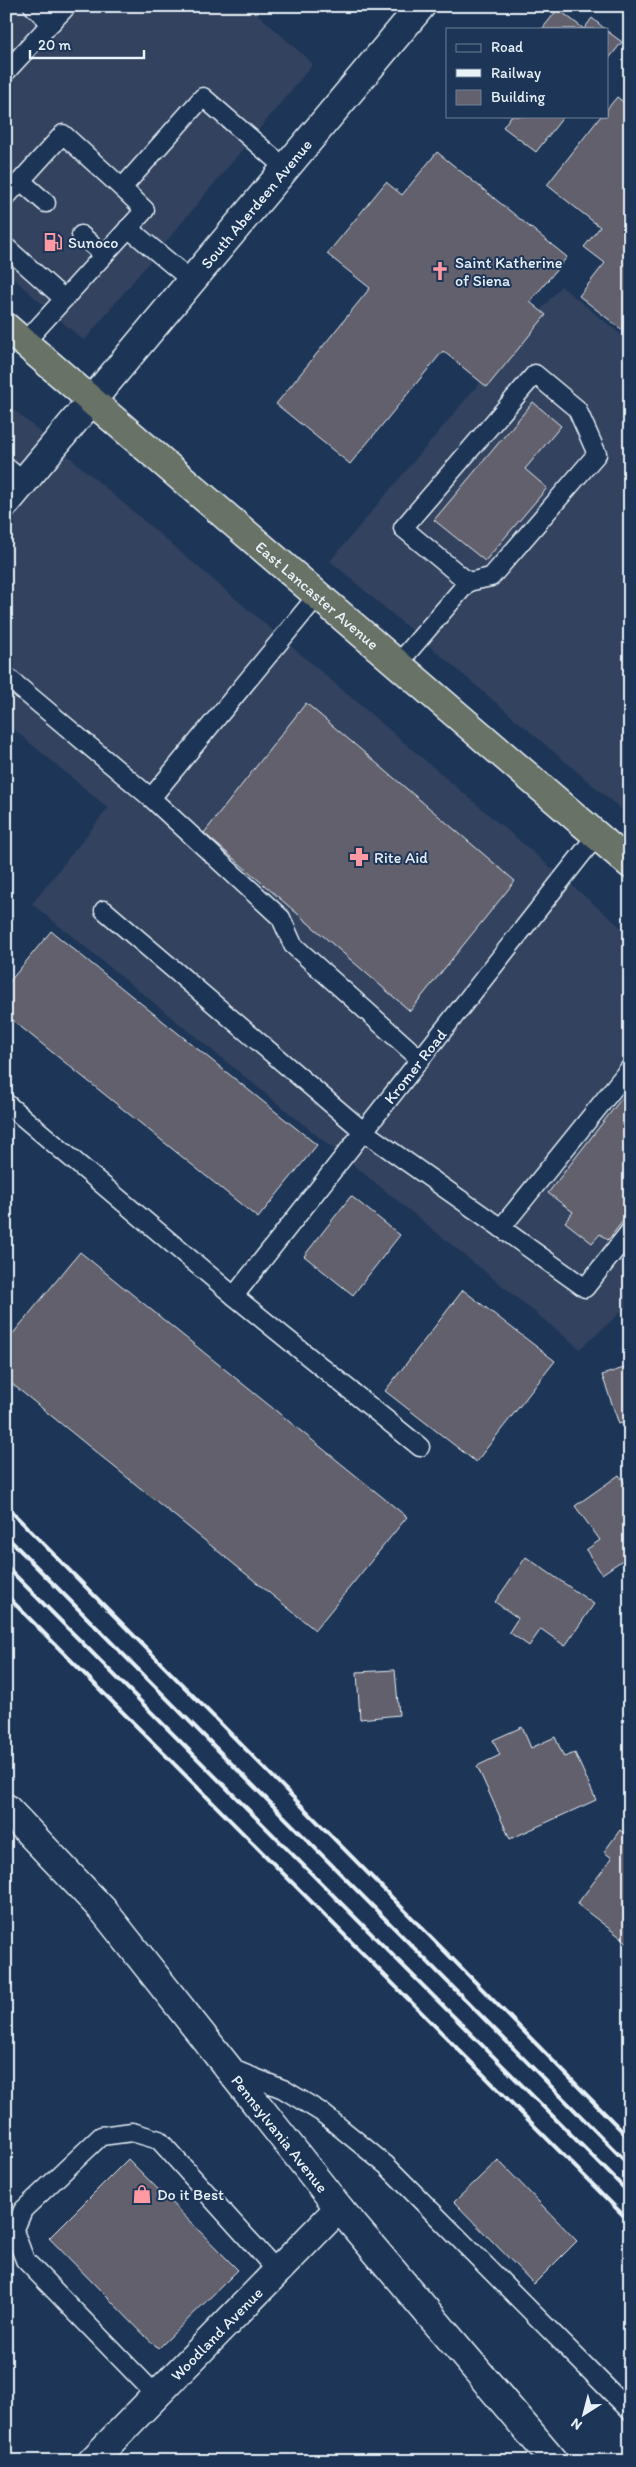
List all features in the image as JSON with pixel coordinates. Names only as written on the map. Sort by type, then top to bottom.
[{"type":"highway","name":"East Lancaster Avenue","points":[[15,335],[630,864]]},
{"type":"street","name":"South Aberdeen Avenue","points":[[6,503],[15,475],[91,401],[421,6]]},
{"type":"street","name":"Pennsylvania Avenue","points":[[6,1808],[103,1910],[339,2208],[554,2461]]},
{"type":"street","name":"Woodland Avenue","points":[[92,2461],[339,2208]]},
{"type":"lane","points":[[33,6],[51,23]]},
{"type":"lane","points":[[6,72],[67,6]]},
{"type":"lane","points":[[122,188],[202,97],[285,168]]},
{"type":"lane","points":[[6,197],[63,134],[144,210],[64,299],[15,335]]},
{"type":"lane","points":[[21,181],[46,204]]},
{"type":"lane","points":[[128,228],[192,280]]},
{"type":"lane","points":[[81,235],[104,255]]},
{"type":"lane","points":[[6,247],[64,299]]},
{"type":"lane","points":[[396,664],[468,582],[491,577],[597,454],[577,409],[535,374],[403,528],[468,582]]},
{"type":"lane","points":[[151,798],[317,596]]},
{"type":"lane","points":[[6,676],[151,798],[281,918],[293,945],[420,1059]]},
{"type":"lane","name":"Kromer Road","points":[[234,1296],[596,836]]},
{"type":"lane","points":[[104,910],[363,1131],[585,1288],[630,1232]]},
{"type":"lane","points":[[501,1228],[630,1068]]},
{"type":"lane","points":[[6,1103],[234,1296],[420,1447]]},
{"type":"lane","points":[[227,2066],[283,2089],[321,2112],[386,2165],[630,2411]]},
{"type":"lane","points":[[156,2395],[25,2260],[14,2231],[22,2210],[101,2136],[132,2132],[159,2140],[277,2271]]},
{"type":"shaded area","points":[[6,6],[249,6],[313,64],[84,341],[6,272]]},
{"type":"shaded area","points":[[561,286],[630,342],[630,817],[330,561]]},
{"type":"shaded area","points":[[6,403],[630,935],[630,1304],[580,1349],[32,904],[108,808],[6,723]]},
{"type":"building","points":[[558,9],[583,28],[543,28]]},
{"type":"building","points":[[592,18],[604,28],[585,28]]},
{"type":"building","points":[[608,32],[622,42],[608,60]]},
{"type":"building","points":[[617,97],[630,107],[630,336],[579,296],[605,263],[584,247],[600,227],[547,185],[599,118],[608,118],[608,108]]},
{"type":"building","points":[[510,118],[562,118],[536,152],[503,127]]},
{"type":"building","points":[[437,152],[567,257],[530,302],[546,315],[487,387],[443,351],[350,464],[276,404],[370,288],[327,254],[386,182],[402,195]]},
{"type":"building","points":[[533,402],[561,426],[525,469],[547,488],[485,561],[434,520]]},
{"type":"building","name":"Rite Aid","points":[[306,703],[515,881],[410,1011],[204,833]]},
{"type":"building","points":[[51,931],[317,1145],[258,1218],[6,1015],[6,986]]},
{"type":"building","points":[[625,1094],[630,1098],[630,1212],[608,1240],[600,1234],[592,1243],[565,1222],[573,1212],[548,1193]]},
{"type":"building","points":[[351,1196],[400,1235],[353,1295],[304,1256]]},
{"type":"building","points":[[80,1252],[407,1517],[315,1630],[6,1379],[6,1342]]},
{"type":"building","points":[[463,1290],[555,1361],[476,1462],[385,1391]]},
{"type":"building","points":[[630,1366],[630,1421],[619,1424],[602,1375]]},
{"type":"building","points":[[619,1475],[630,1490],[630,1555],[602,1574],[586,1550],[600,1540],[575,1506]]},
{"type":"building","points":[[526,1557],[594,1604],[565,1646],[541,1629],[529,1646],[509,1632],[518,1618],[495,1602]]},
{"type":"building","points":[[395,1670],[399,1715],[360,1719],[357,1672]]},
{"type":"building","points":[[522,1727],[531,1748],[555,1737],[564,1757],[575,1753],[596,1800],[510,1839],[477,1766],[500,1755],[493,1740]]},
{"type":"building","points":[[620,1830],[630,1838],[630,1941],[628,1943],[577,1904],[612,1858],[604,1852]]},
{"type":"building","points":[[128,2159],[238,2270],[158,2349],[49,2238]]},
{"type":"building","points":[[498,2160],[577,2241],[534,2284],[454,2202]]},
{"type":"railway","points":[[6,1506],[630,2139]]},
{"type":"railway","points":[[6,1536],[630,2166]]},
{"type":"railway","points":[[6,1566],[630,2194]]},
{"type":"railway","points":[[6,1595],[630,2222]]},
{"type":"place","name":"Sunoco","points":[[53,242]]},
{"type":"place","name":"Saint Katherine of Siena","points":[[440,271]]},
{"type":"place","name":"Rite Aid","points":[[359,857]]},
{"type":"place","name":"Do it Best","points":[[142,2194]]}]
